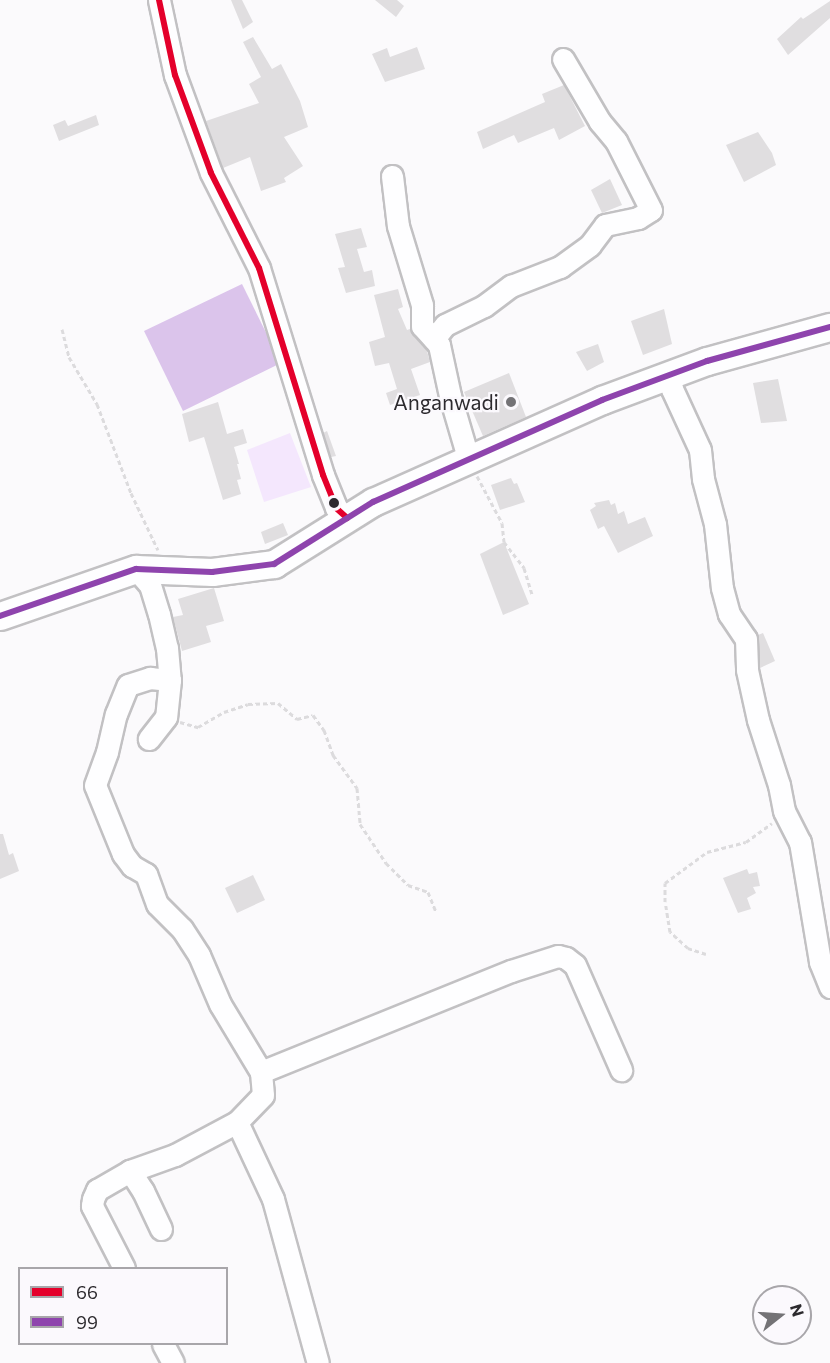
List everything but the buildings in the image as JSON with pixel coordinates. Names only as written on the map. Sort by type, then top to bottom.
[{"type":"main road","points":[[0,616],[136,569],[212,572],[274,564],[373,502],[602,400],[706,361],[830,327]]},
{"type":"street","points":[[159,0],[176,75],[211,173],[259,268],[323,475],[336,508],[348,518]]},
{"type":"street","points":[[434,339],[445,325],[484,306],[511,286],[560,267],[590,245],[605,225],[638,218],[651,210],[616,141],[600,122],[563,59]]},
{"type":"street","points":[[392,176],[398,226],[422,304],[422,326],[439,345],[450,396],[469,461]]},
{"type":"street","points":[[669,375],[672,389],[700,450],[703,479],[715,524],[722,588],[729,614],[747,639],[747,670],[758,720],[779,785],[784,811],[800,842],[820,962],[830,987]]},
{"type":"street","points":[[136,569],[150,585],[159,614],[167,648],[170,680],[166,717],[149,739]]},
{"type":"street","points":[[123,1267],[92,1206],[97,1190],[130,1171],[175,1155],[237,1122],[262,1095],[261,1072],[220,1004],[199,955],[183,929],[157,904],[146,874],[132,867],[123,854],[95,785],[107,752],[116,714],[128,685],[150,678],[170,680]]},
{"type":"street","points":[[261,1072],[511,971],[558,956],[566,958],[575,965],[621,1070]]},
{"type":"street","points":[[237,1122],[273,1199],[318,1363]]},
{"type":"street","points":[[130,1171],[143,1191],[161,1228]]},
{"type":"street","points":[[164,1345],[173,1363]]},
{"type":"path","points":[[62,329],[69,357],[97,404],[131,494],[161,556]]},
{"type":"path","points":[[469,461],[502,523],[504,542],[524,568],[532,594]]},
{"type":"path","points":[[166,717],[198,727],[224,712],[248,704],[278,703],[297,719],[313,715],[324,730],[333,755],[357,788],[360,824],[386,863],[408,885],[428,892],[436,912]]},
{"type":"path","points":[[706,954],[688,948],[670,932],[664,902],[665,883],[707,852],[746,842],[768,827],[784,811]]},
{"type":"shaded area","points":[[242,284],[281,363],[183,411],[144,331]]},
{"type":"shaded area","points":[[290,433],[311,487],[264,502],[247,450]]},
{"type":"transit line","name":"66","points":[[159,0],[175,75],[211,173],[259,268],[323,475],[336,508],[347,518]]},
{"type":"transit line","name":"99","points":[[0,616],[136,569],[212,572],[274,564],[373,502],[602,400],[707,361],[830,327]]},
{"type":"place","name":"Anganwadi","points":[[511,402]]}]
